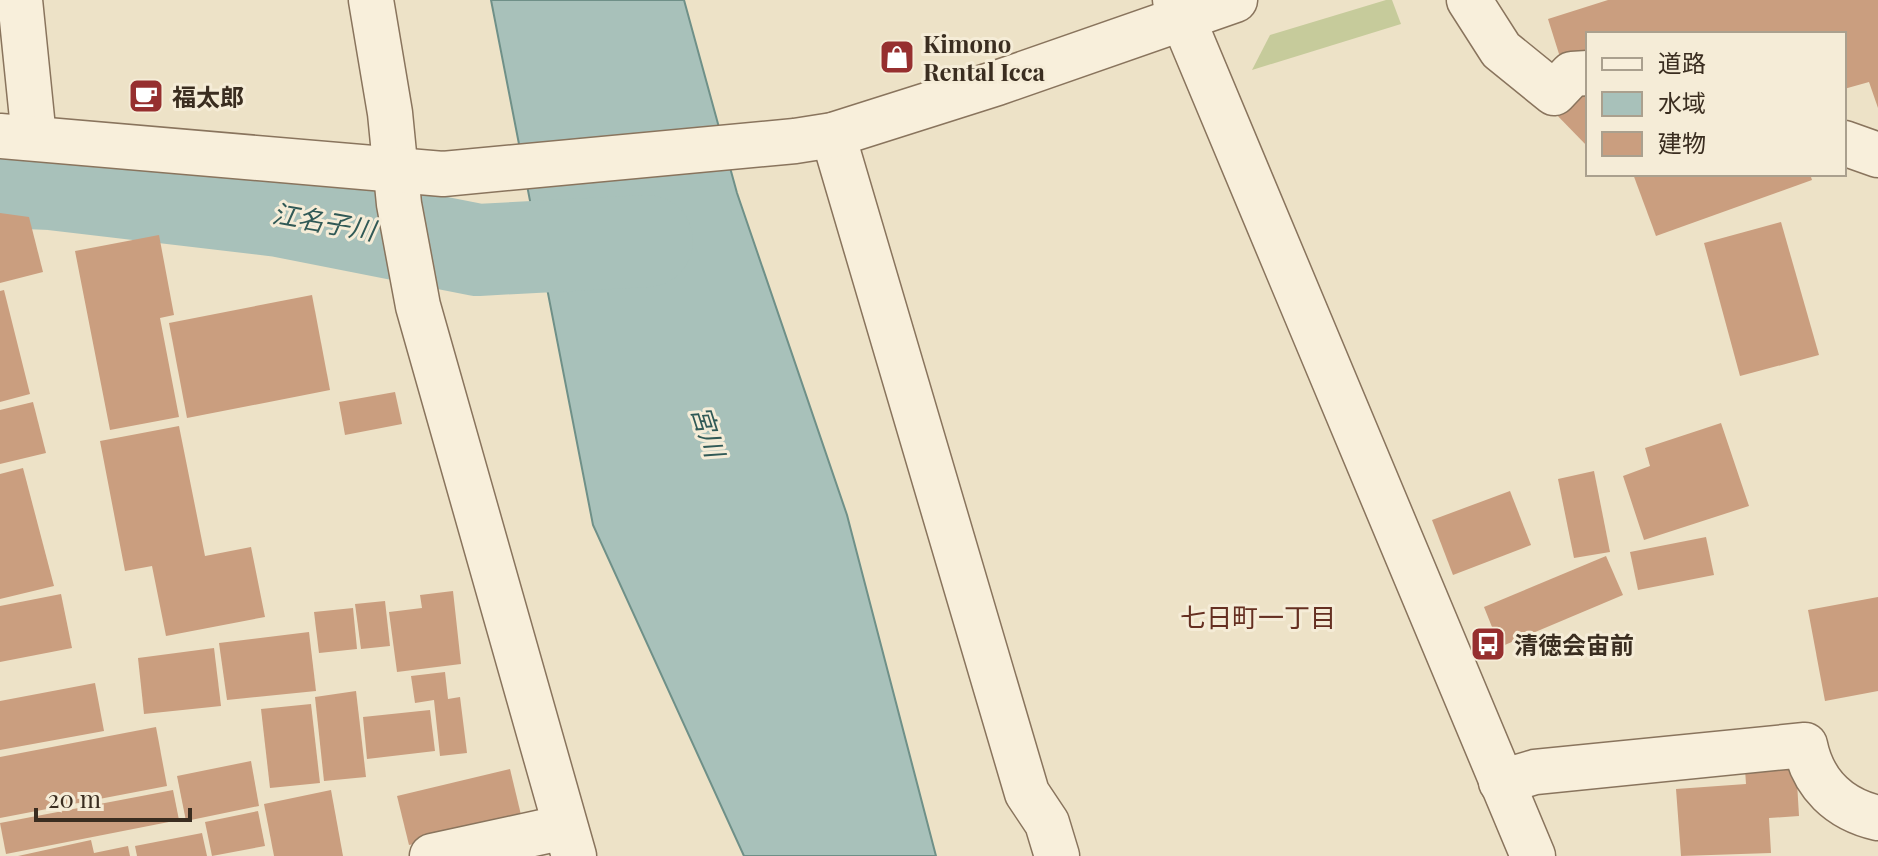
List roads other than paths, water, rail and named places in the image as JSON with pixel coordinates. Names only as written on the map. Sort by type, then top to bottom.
[{"type":"street","points":[[20,0],[17,137],[397,188],[443,174],[814,138],[997,83],[1178,9],[1235,0]]},
{"type":"street","points":[[371,0],[397,188],[418,306],[570,842],[432,856]]},
{"type":"street","points":[[1469,0],[1501,50],[1554,93],[1572,74],[1586,73]]},
{"type":"street","points":[[1178,9],[1533,856]]},
{"type":"street","points":[[814,138],[1027,793],[1047,823],[1057,856]]},
{"type":"street","points":[[1846,144],[1878,155]]},
{"type":"street","points":[[1501,782],[1535,772],[1805,745],[1819,785],[1863,814],[1878,818]]},
{"type":"water","name":"宮川","points":[[491,0],[684,0],[737,193],[847,515],[936,856],[744,856],[593,525]]},
{"type":"waterway","name":"江名子川","points":[[0,182],[51,184],[280,211],[478,250],[647,241]]},
{"type":"place","name":"Kimono Rental Icca","points":[[897,57]]},
{"type":"place","name":"福太郎","points":[[146,96]]},
{"type":"place","name":"清徳会宙前","points":[[1488,644]]},
{"type":"district","name":"七日町一丁目","points":[[1258,616]]}]
